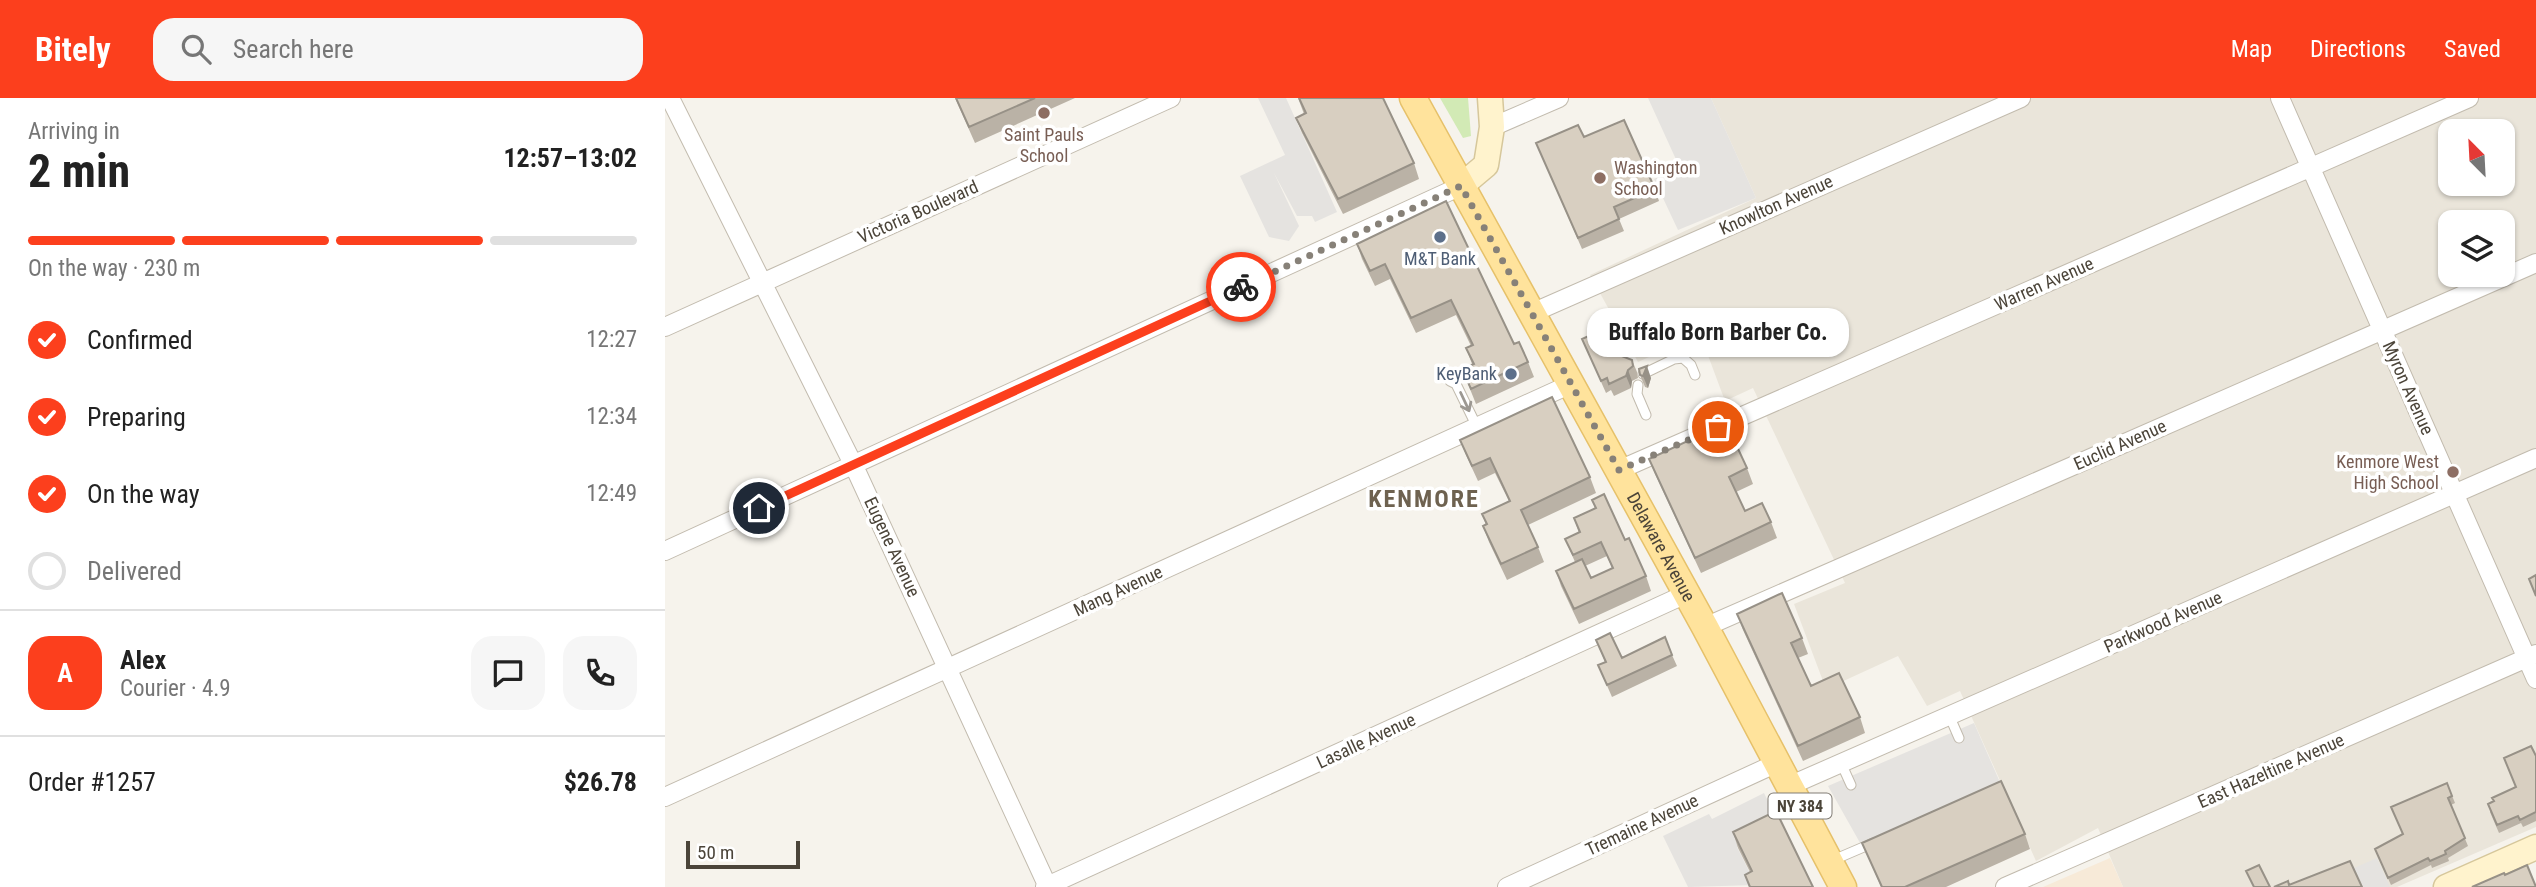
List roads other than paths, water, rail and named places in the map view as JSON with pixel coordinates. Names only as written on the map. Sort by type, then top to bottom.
[{"type":"main road","name":"Delaware Avenue","points":[[1412,98],[1705,627],[1843,887]]},
{"type":"street","name":"Eugene Avenue","points":[[670,98],[853,466],[949,668],[1047,887]]},
{"type":"street","name":"Victoria Boulevard","points":[[665,327],[1171,98]]},
{"type":"street","points":[[665,551],[1461,186],[1486,165],[1492,127],[1490,98]]},
{"type":"street","points":[[1492,127],[1559,98]]},
{"type":"street","name":"Knowlton Avenue","points":[[1532,313],[2021,98]]},
{"type":"street","name":"Myron Avenue","points":[[2280,98],[2455,493],[2531,656],[2536,679]]},
{"type":"street","name":"Warren Avenue","points":[[1619,470],[2469,98]]},
{"type":"street","name":"Euclid Avenue","points":[[1705,627],[2536,263]]},
{"type":"street","name":"Mang Avenue","points":[[665,797],[1571,384]]},
{"type":"street","name":"Parkwood Avenue","points":[[1784,774],[1842,763],[2536,458]]},
{"type":"street","name":"Lasalle Avenue","points":[[1047,887],[1686,594]]},
{"type":"street","name":"East Hazeltine Avenue","points":[[2005,887],[2531,656]]},
{"type":"street","name":"Tremaine Avenue","points":[[1507,887],[1784,774]]},
{"type":"street","points":[[2445,887],[2536,847]]},
{"type":"lane","points":[[1643,374],[1674,359],[1683,358],[1691,365],[1695,375]]},
{"type":"lane","points":[[1450,382],[1456,384],[1477,427]]},
{"type":"lane","points":[[1638,385],[1637,394],[1646,415]]},
{"type":"lane","points":[[1949,715],[1959,738]]},
{"type":"lane","points":[[1842,763],[1851,785]]},
{"type":"lane","points":[[1830,862],[1884,838]]},
{"type":"place","name":"Saint Pauls School","points":[[1044,113]]},
{"type":"place","name":"Washington School","points":[[1600,178]]},
{"type":"place","name":"M&T Bank","points":[[1440,237]]},
{"type":"place","name":"KeyBank","points":[[1511,374]]},
{"type":"place","name":"Buffalo Born Barber Co.","points":[[1718,427]]},
{"type":"place","name":"Kenmore West High School","points":[[2453,472]]},
{"type":"district","name":"KENMORE","points":[[1424,499]]}]
